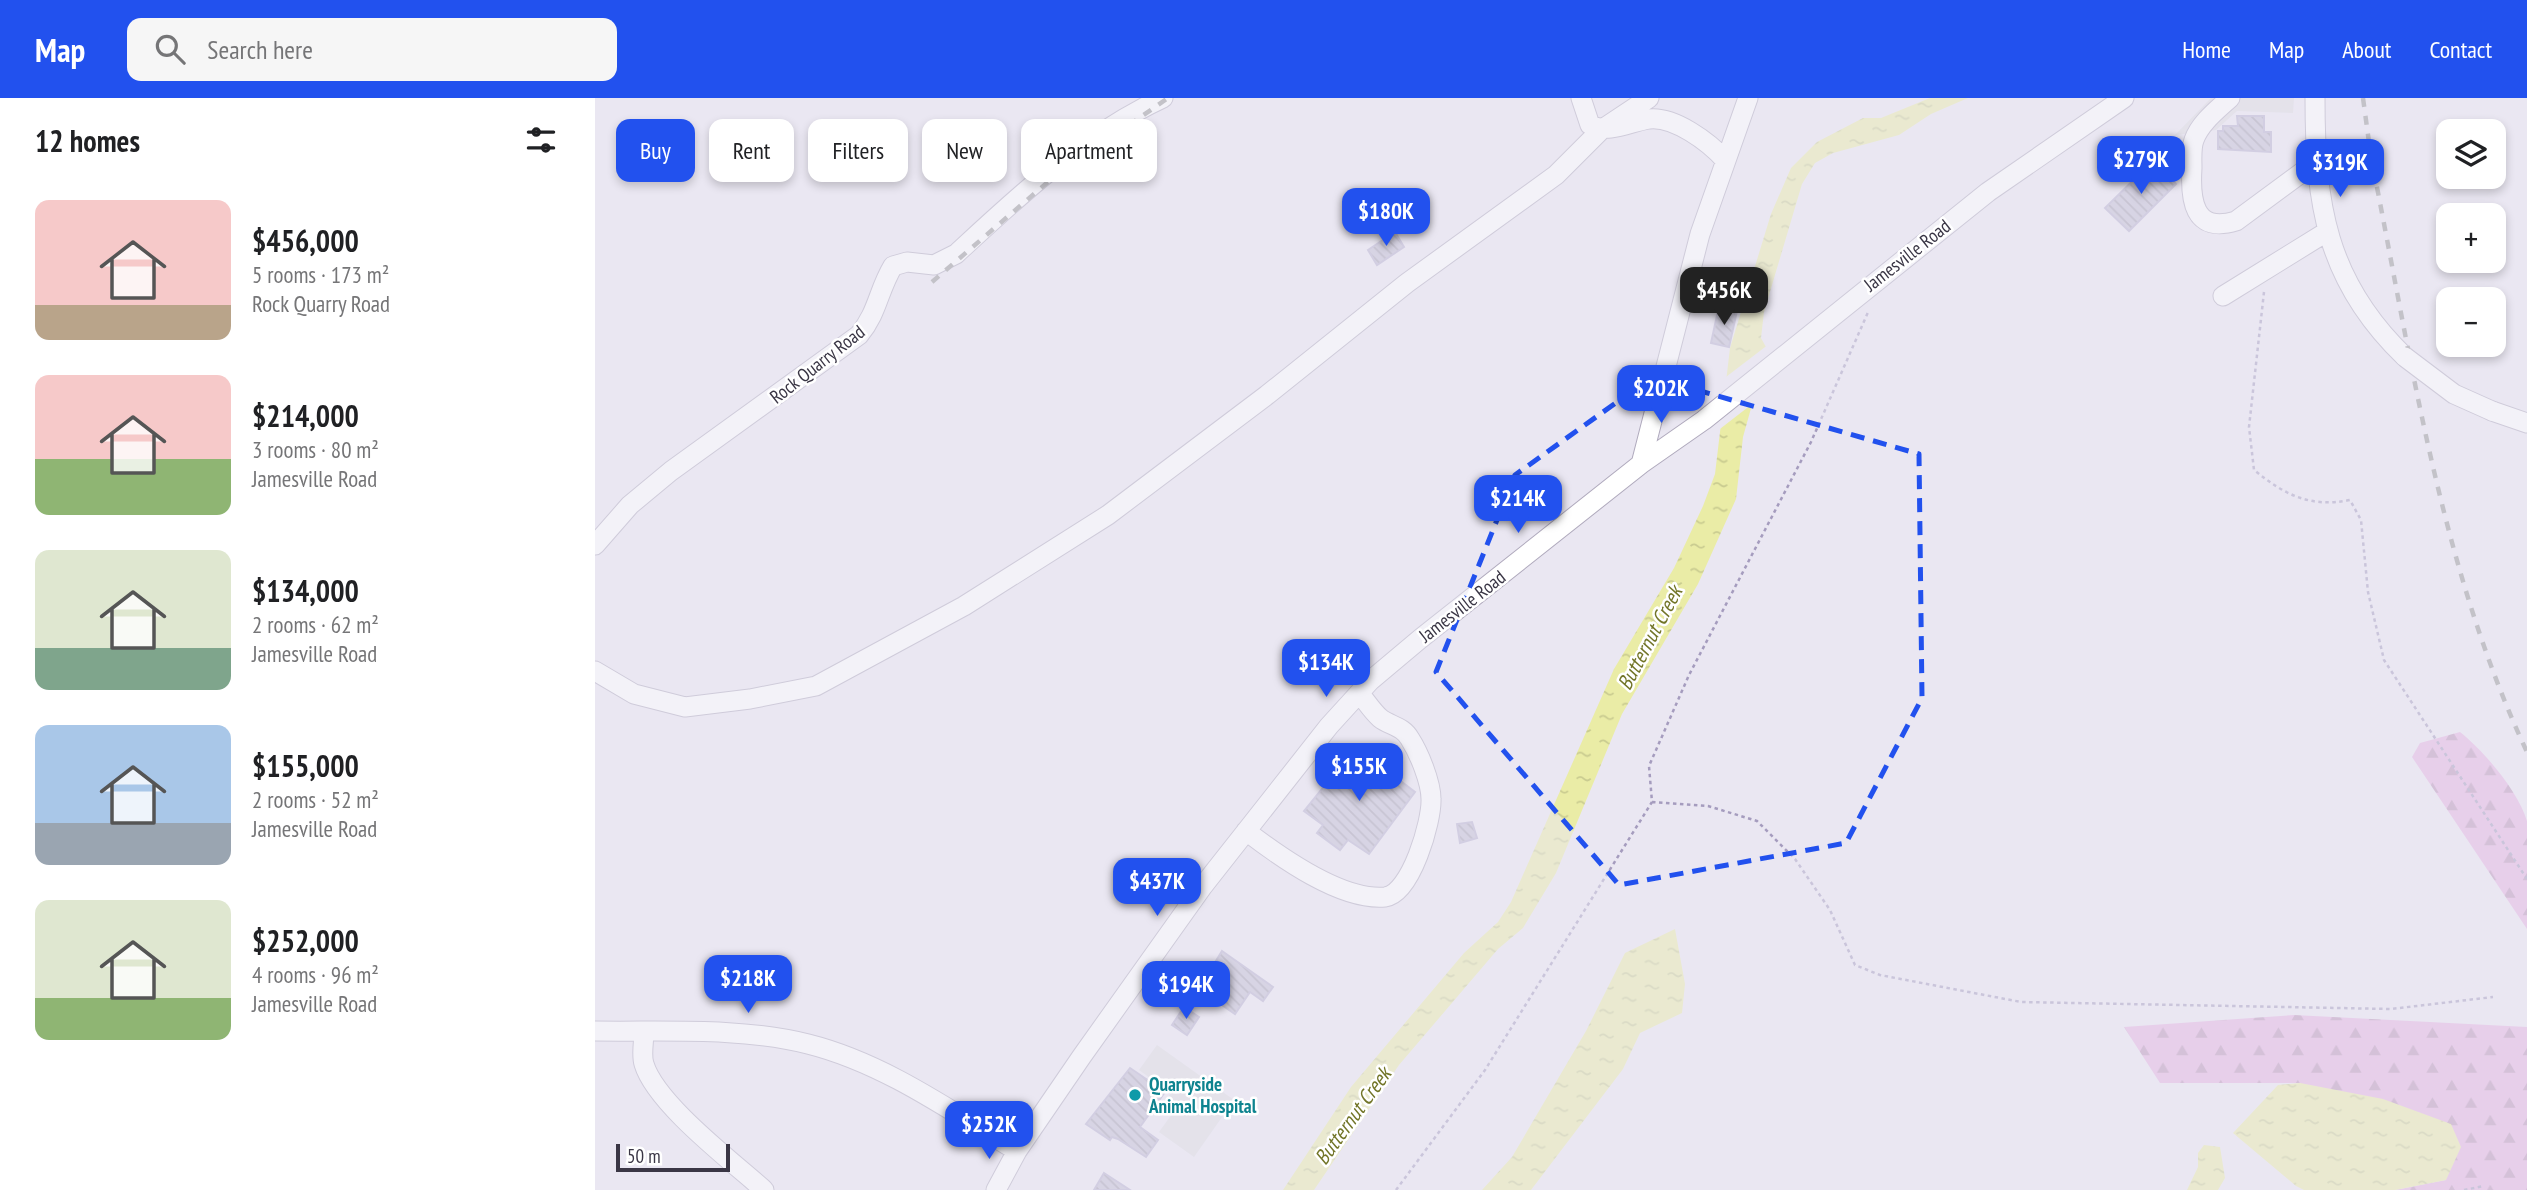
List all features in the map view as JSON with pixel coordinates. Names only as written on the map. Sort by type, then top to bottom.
[{"type":"street","name":"Rock Quarry Road","points":[[595,545],[631,505],[671,471],[859,335],[873,317],[881,287],[893,266],[907,262],[935,265],[956,254],[1070,151],[1121,118],[1163,98]]},
{"type":"street","points":[[1581,98],[1590,125],[1601,130],[1653,118],[1696,134],[1725,160]]},
{"type":"street","points":[[595,671],[634,694],[684,707],[816,686],[964,606],[1108,515],[1407,283],[1556,175],[1601,130],[1649,98]]},
{"type":"street","points":[[1641,464],[1700,234],[1748,98]]},
{"type":"street","name":"Jamesville Road","points":[[996,1190],[1017,1151],[1082,1056],[1246,831],[1329,726],[1359,693],[1420,639],[1641,464],[1703,420],[1988,192],[2124,98]]},
{"type":"street","points":[[2230,98],[2202,126],[2193,142],[2190,192],[2194,211],[2215,223],[2236,221],[2316,162]]},
{"type":"street","points":[[2315,98],[2319,197],[2328,231],[2358,302],[2379,332],[2419,369],[2454,394],[2527,423]]},
{"type":"street","points":[[2223,296],[2328,231]]},
{"type":"street","points":[[1246,831],[1315,877],[1350,890],[1384,897],[1397,891],[1406,881],[1430,820],[1431,795],[1408,735],[1379,718],[1359,693]]},
{"type":"street","points":[[595,1031],[726,1033],[811,1045],[886,1074],[1017,1151]]},
{"type":"street","points":[[644,1032],[643,1063],[653,1082],[685,1119],[764,1190]]},
{"type":"path","points":[[2267,268],[2249,427],[2254,470],[2281,492],[2327,505],[2350,500],[2361,520],[2368,592],[2384,660],[2527,879]]},
{"type":"path","points":[[1396,1190],[1485,1070],[1652,802],[1649,766],[1674,709],[1811,442],[1870,308]]},
{"type":"path","points":[[1652,802],[1708,806],[1757,821],[1795,859],[1823,900],[1855,965],[1880,975],[2021,1002],[2391,1009],[2493,997]]},
{"type":"path","points":[[2464,1190],[2484,1186]]},
{"type":"highlighted area","points":[[1652,377],[1919,454],[1922,698],[1846,843],[1619,885],[1436,672],[1515,475]]},
{"type":"green space","points":[[2460,732],[2499,772],[2523,809],[2527,821],[2527,929],[2412,757],[2420,743]]},
{"type":"green space","points":[[2294,1015],[2527,1027],[2527,1190],[2395,1190],[2446,1180],[2300,1083],[2160,1083],[2124,1027]]},
{"type":"shaded area","points":[[2211,98],[2294,98],[2293,113],[2237,111],[2216,130],[2175,135]]},
{"type":"shaded area","points":[[1157,1045],[1234,1100],[1194,1157],[1159,1132],[1172,1114],[1161,1106],[1171,1093],[1139,1070]]},
{"type":"water","name":"Butternut Creek","points":[[1930,98],[1968,98],[1931,114],[1899,135],[1833,153],[1815,163],[1802,184],[1764,312],[1761,338],[1766,347],[1765,358],[1743,437],[1736,499],[1698,584],[1622,714],[1556,873],[1523,928],[1498,949],[1399,1065],[1314,1190],[1283,1190],[1351,1087],[1464,953],[1498,922],[1511,902],[1614,669],[1674,568],[1703,506],[1715,474],[1730,348],[1771,214],[1791,168],[1817,142],[1863,118],[1881,118]]},
{"type":"water","points":[[1675,929],[1685,984],[1682,1013],[1640,1033],[1623,1069],[1531,1190],[1482,1190],[1512,1157],[1586,1031],[1625,953]]},
{"type":"water","points":[[2300,1083],[2383,1099],[2451,1124],[2461,1147],[2446,1180],[2395,1190],[2304,1190],[2296,1186],[2233,1133],[2278,1085]]},
{"type":"water","points":[[2204,1145],[2220,1147],[2225,1178],[2218,1190],[2187,1190],[2198,1167],[2198,1153]]},
{"type":"pier","points":[[1769,344],[1768,358],[1756,401],[1716,432],[1722,380]]},
{"type":"building","points":[[2237,116],[2264,116],[2264,132],[2271,132],[2271,152],[2218,149],[2218,131],[2223,131],[2223,126],[2238,126]]},
{"type":"building","points":[[2153,161],[2176,184],[2129,231],[2105,208]]},
{"type":"building","points":[[1395,232],[1404,247],[1377,265],[1368,250]]},
{"type":"building","points":[[1719,306],[1737,311],[1729,347],[1711,343]]},
{"type":"building","points":[[1356,747],[1415,792],[1369,854],[1348,840],[1340,850],[1317,833],[1323,825],[1304,811]]},
{"type":"building","points":[[1472,822],[1477,838],[1460,843],[1457,824]]},
{"type":"building","points":[[1222,951],[1273,987],[1263,1001],[1250,992],[1235,1014],[1199,989]]},
{"type":"building","points":[[1184,1007],[1199,1017],[1187,1035],[1172,1025]]},
{"type":"building","points":[[1130,1068],[1165,1092],[1140,1127],[1158,1140],[1146,1157],[1118,1139],[1112,1137],[1110,1140],[1086,1124]]},
{"type":"building","points":[[1104,1173],[1130,1190],[1094,1190]]},
{"type":"railway","points":[[932,282],[1049,181],[1168,98]]},
{"type":"railway","points":[[2363,98],[2371,157],[2431,460],[2472,609],[2497,681],[2527,752]]},
{"type":"place","name":"Quarryside Animal Hospital","points":[[1135,1095]]}]
